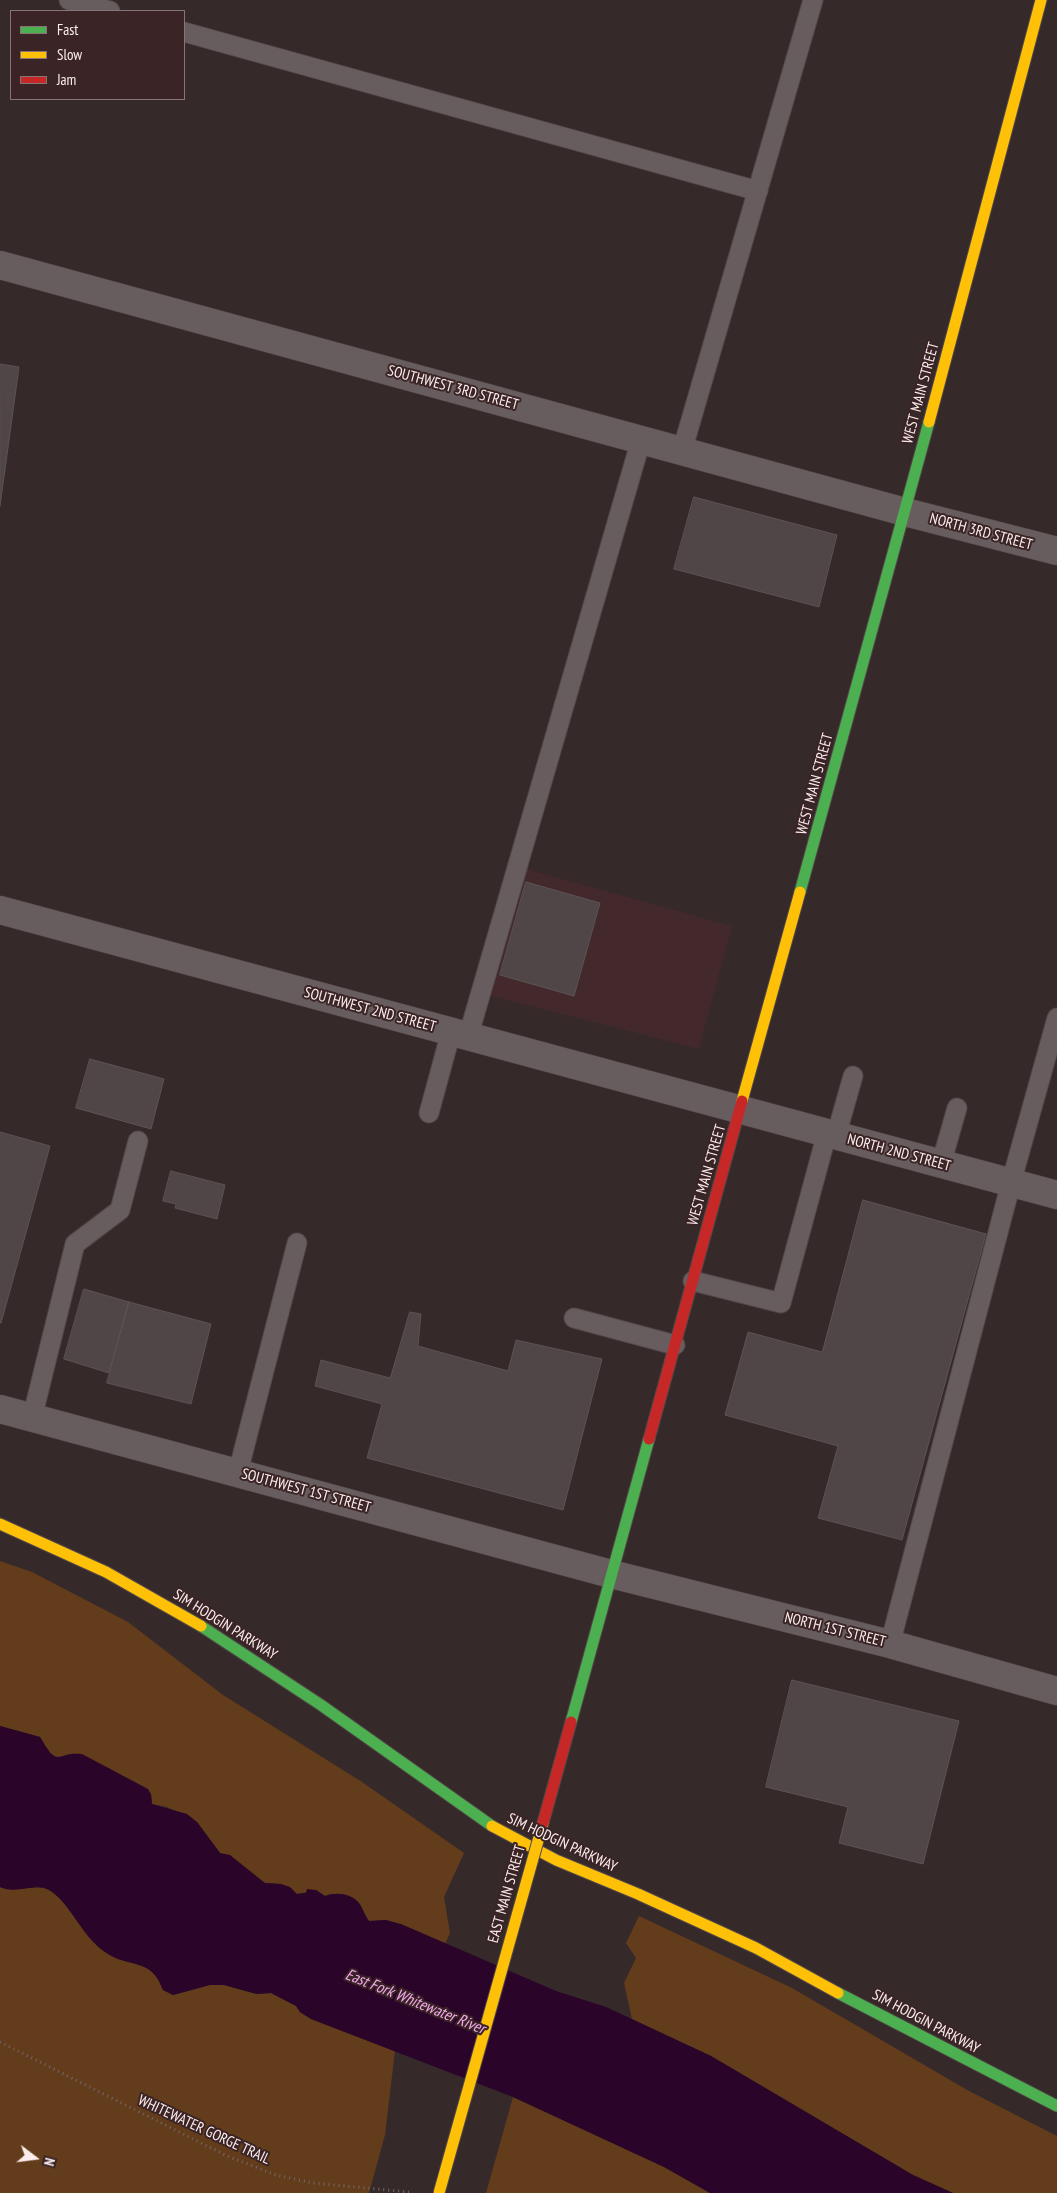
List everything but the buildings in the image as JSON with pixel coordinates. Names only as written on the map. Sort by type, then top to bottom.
[{"type":"street","name":"WEST MAIN STREET","points":[[611,1574],[905,512],[1041,0]]},
{"type":"street","name":"SOUTHWEST 3RD STREET","points":[[0,265],[905,512]]},
{"type":"street","name":"NORTH 3RD STREET","points":[[905,512],[1057,551]]},
{"type":"street","name":"SOUTHWEST 2ND STREET","points":[[0,910],[741,1110]]},
{"type":"street","name":"NORTH 2ND STREET","points":[[741,1110],[1057,1195]]},
{"type":"street","name":"SOUTHWEST 1ST STREET","points":[[0,1409],[611,1574]]},
{"type":"street","name":"SIM HODGIN PARKWAY","points":[[0,1524],[89,1564],[190,1620],[311,1698],[496,1829],[526,1846],[756,1948],[899,2026],[1057,2106]]},
{"type":"street","name":"NORTH 1ST STREET","points":[[611,1574],[890,1644],[1057,1691]]},
{"type":"street","name":"EAST MAIN STREET","points":[[439,2193],[611,1574]]},
{"type":"lane","points":[[69,0],[106,10]]},
{"type":"lane","points":[[682,451],[813,0]]},
{"type":"lane","points":[[185,32],[758,191]]},
{"type":"lane","points":[[429,1112],[459,1034],[641,440]]},
{"type":"lane","points":[[890,1644],[1011,1183],[1057,1018]]},
{"type":"lane","points":[[693,1281],[781,1303],[832,1135],[853,1076]]},
{"type":"lane","points":[[941,1164],[957,1108]]},
{"type":"lane","points":[[32,1418],[76,1244],[120,1210],[138,1141]]},
{"type":"lane","points":[[238,1472],[296,1243]]},
{"type":"lane","points":[[574,1318],[675,1345]]},
{"type":"path","name":"WHITEWATER GORGE TRAIL","points":[[0,2042],[227,2156],[276,2175],[313,2183],[412,2193]]},
{"type":"shaded area","points":[[526,869],[732,926],[699,1049],[491,996]]},
{"type":"shaded area","points":[[0,1561],[32,1572],[128,1622],[223,1695],[362,1782],[464,1853],[444,1897],[450,1933],[445,1944],[386,1920],[369,1921],[359,1903],[331,1894],[325,1896],[316,1890],[297,1894],[281,1884],[265,1883],[220,1853],[197,1822],[167,1807],[152,1804],[151,1794],[73,1753],[60,1757],[52,1755],[40,1737],[0,1726]]},
{"type":"shaded area","points":[[0,1887],[13,1889],[38,1887],[49,1890],[63,1902],[89,1937],[105,1952],[152,1972],[163,1990],[173,1995],[210,1985],[224,1985],[256,1994],[271,1993],[296,2006],[300,2012],[311,2019],[395,2051],[385,2135],[369,2193],[0,2193]]},
{"type":"shaded area","points":[[639,1916],[792,1988],[969,2091],[1057,2136],[1057,2193],[953,2193],[913,2175],[711,2056],[632,2019],[624,1983],[636,1958],[626,1943]]},
{"type":"shaded area","points":[[513,2097],[664,2167],[710,2193],[486,2193]]},
{"type":"water","name":"East Fork Whitewater River","points":[[0,1726],[40,1737],[55,1757],[82,1754],[148,1789],[151,1794],[152,1804],[187,1814],[197,1822],[220,1853],[230,1855],[265,1883],[281,1884],[290,1887],[297,1894],[306,1893],[307,1889],[316,1890],[325,1896],[334,1894],[348,1895],[359,1903],[369,1921],[386,1920],[401,1924],[556,1991],[606,2007],[711,2056],[913,2175],[953,2193],[710,2193],[664,2167],[513,2097],[311,2019],[300,2012],[296,2006],[271,1993],[257,1994],[224,1985],[210,1985],[173,1995],[163,1990],[152,1972],[105,1952],[89,1937],[63,1902],[49,1890],[38,1887],[13,1890],[0,1887]]},
{"type":"traffic: fast","points":[[800,892],[929,422]]},
{"type":"traffic: fast","points":[[571,1722],[649,1439]]},
{"type":"traffic: fast","points":[[201,1626],[321,1705],[492,1826]]},
{"type":"traffic: fast","points":[[838,1993],[1057,2106]]},
{"type":"traffic: slow","points":[[929,422],[1041,0]]},
{"type":"traffic: slow","points":[[742,1101],[800,892]]},
{"type":"traffic: slow","points":[[0,1524],[106,1572],[201,1626]]},
{"type":"traffic: slow","points":[[439,2193],[543,1823]]},
{"type":"traffic: slow","points":[[492,1826],[556,1860],[638,1894],[756,1948],[838,1993]]},
{"type":"traffic: jam","points":[[649,1439],[742,1101]]},
{"type":"traffic: jam","points":[[543,1823],[571,1722]]}]
